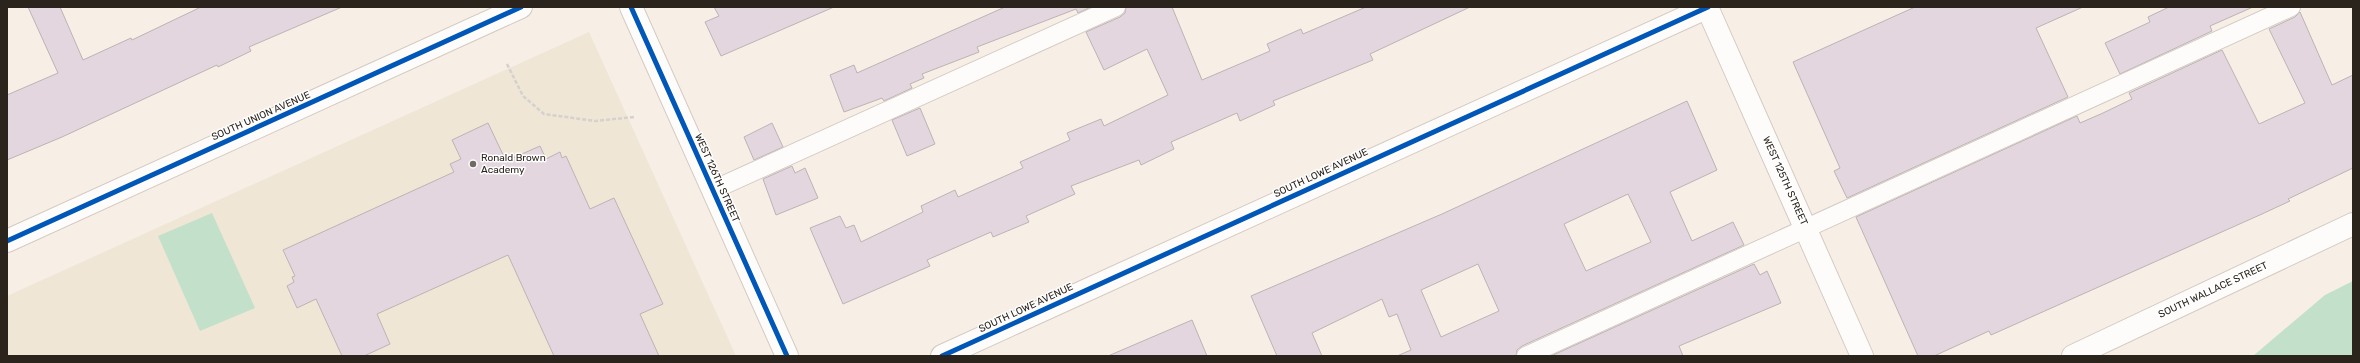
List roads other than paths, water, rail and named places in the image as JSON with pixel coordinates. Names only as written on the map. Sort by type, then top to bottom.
[{"type":"street","name":"SOUTH UNION AVENUE","points":[[7,241],[522,7]]},
{"type":"street","name":"WEST 126TH STREET","points":[[631,7],[787,356]]},
{"type":"street","name":"WEST 125TH STREET","points":[[1707,7],[1862,356]]},
{"type":"street","name":"SOUTH LOWE AVENUE","points":[[942,356],[1707,7]]},
{"type":"street","name":"SOUTH WALLACE STREET","points":[[2073,356],[2353,224]]},
{"type":"lane","points":[[713,190],[1116,7]]},
{"type":"lane","points":[[1526,356],[2291,7]]},
{"type":"place","name":"Ronald Brown Academy","points":[[473,164]]}]
